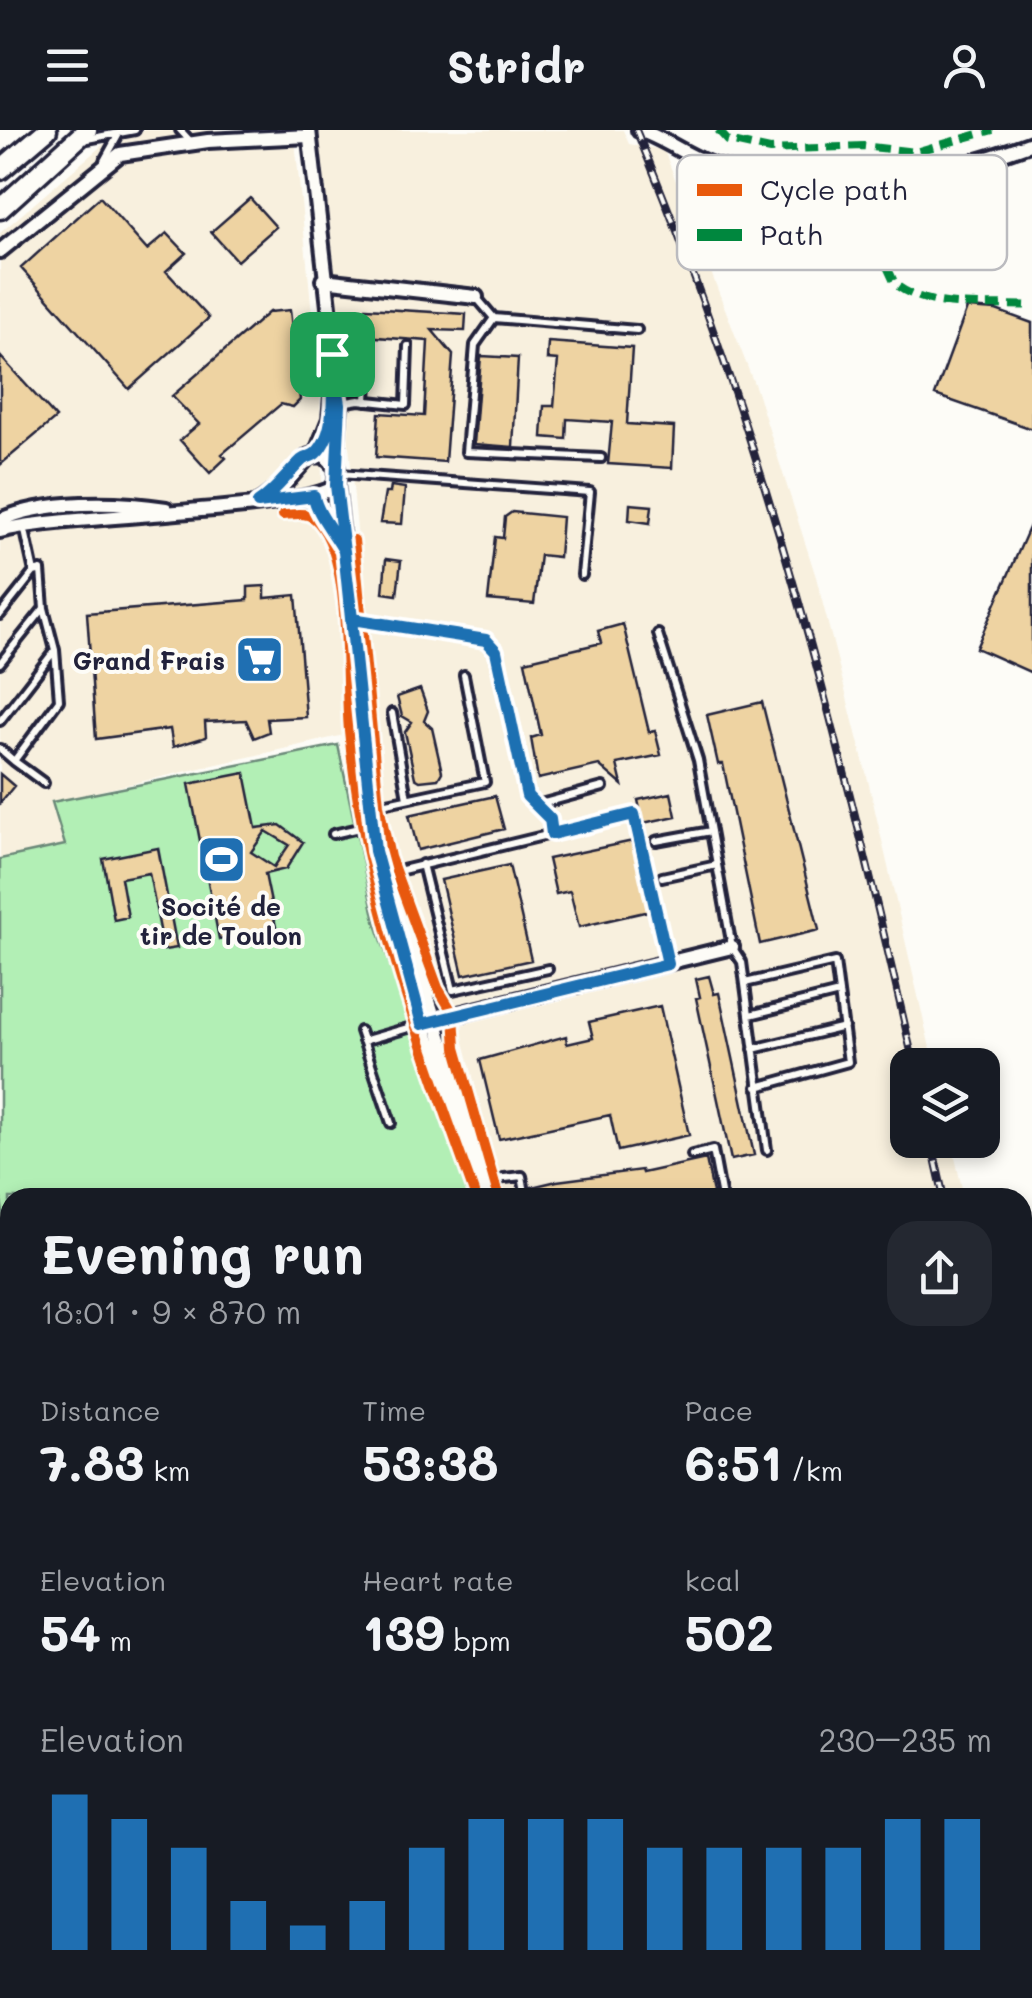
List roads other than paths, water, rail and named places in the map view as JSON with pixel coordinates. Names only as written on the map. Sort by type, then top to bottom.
[{"type":"main road","points":[[0,170],[47,130]]},
{"type":"main road","points":[[0,209],[82,136]]},
{"type":"street","points":[[639,130],[664,134],[696,155]]},
{"type":"street","points":[[0,251],[120,154],[309,133],[340,404],[337,474],[370,807],[386,903],[422,1024],[484,1188]]},
{"type":"street","points":[[994,155],[1032,143]]},
{"type":"street","points":[[323,280],[476,297]]},
{"type":"street","points":[[258,503],[286,482],[299,464],[316,454],[330,419],[332,354]]},
{"type":"street","points":[[316,454],[337,474]]},
{"type":"street","points":[[299,464],[296,478],[327,518],[344,551]]},
{"type":"street","points":[[0,531],[24,525],[325,496],[337,474]]},
{"type":"street","points":[[0,520],[46,508],[123,504],[183,511]]},
{"type":"street","points":[[373,824],[438,1019],[487,1188]]},
{"type":"street","points":[[422,1024],[732,947]]},
{"type":"lane","points":[[82,136],[134,130]]},
{"type":"lane","points":[[180,130],[192,143]]},
{"type":"lane","points":[[97,169],[120,131]]},
{"type":"lane","points":[[476,297],[494,318],[638,330]]},
{"type":"lane","points":[[494,318],[475,346],[466,452],[602,458]]},
{"type":"lane","points":[[366,401],[369,343]]},
{"type":"lane","points":[[340,404],[366,401],[406,405],[408,346]]},
{"type":"lane","points":[[337,474],[590,492],[582,575]]},
{"type":"lane","points":[[24,525],[34,572]]},
{"type":"lane","points":[[0,615],[34,572],[42,570],[59,700],[14,761]]},
{"type":"lane","points":[[0,662],[44,608]]},
{"type":"lane","points":[[352,619],[486,640],[496,651],[527,796],[550,819],[552,834]]},
{"type":"lane","points":[[658,634],[698,760],[732,947],[742,962],[767,1150]]},
{"type":"lane","points":[[0,721],[55,650]]},
{"type":"lane","points":[[370,807],[485,782],[464,675]]},
{"type":"lane","points":[[392,713],[407,798]]},
{"type":"lane","points":[[0,749],[44,783]]},
{"type":"lane","points":[[536,805],[603,787]]},
{"type":"lane","points":[[389,873],[634,814],[668,964]]},
{"type":"lane","points":[[333,834],[373,824]]},
{"type":"lane","points":[[656,841],[711,831]]},
{"type":"lane","points":[[422,864],[453,990],[548,969]]},
{"type":"lane","points":[[662,877],[717,865]]},
{"type":"lane","points":[[745,983],[835,962],[844,1027],[848,1062],[757,1087]]},
{"type":"lane","points":[[750,1015],[839,992]]},
{"type":"lane","points":[[364,1042],[422,1024]]},
{"type":"lane","points":[[754,1049],[844,1027]]},
{"type":"lane","points":[[360,1031],[391,1123]]},
{"type":"lane","points":[[692,1155],[713,1150],[720,1188]]},
{"type":"lane","points":[[487,1180],[522,1176],[524,1188]]},
{"type":"railway","points":[[636,130],[677,234]]},
{"type":"railway","points":[[691,270],[723,358],[796,591],[858,827],[910,1048]]},
{"type":"railway","points":[[935,1158],[942,1188]]},
{"type":"place","name":"Grand Frais","points":[[260,660]]},
{"type":"place","name":"Socité de tir de Toulon","points":[[221,860]]}]
